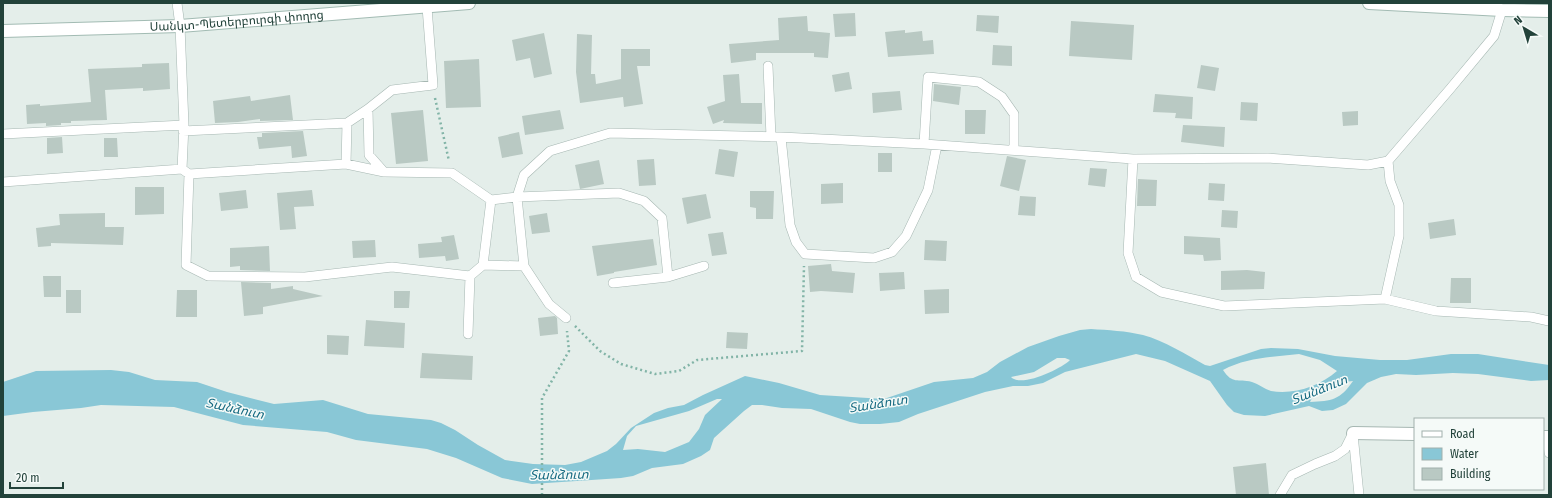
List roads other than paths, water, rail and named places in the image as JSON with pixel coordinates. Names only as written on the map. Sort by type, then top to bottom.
[{"type":"street","name":"Սանկտ-Պետերբուրգի փողոց","points":[[3,31],[180,26],[360,8],[427,7],[469,3]]},
{"type":"street","points":[[1368,3],[1502,10],[1549,10]]},
{"type":"street","points":[[1353,433],[1414,434]]},
{"type":"lane","points":[[177,3],[180,26],[186,171],[186,265],[208,276],[305,277],[392,267],[470,276],[483,265],[524,266]]},
{"type":"lane","points":[[3,134],[347,123],[392,90],[433,85],[427,7]]},
{"type":"lane","points":[[566,318],[549,304],[524,266],[518,197],[524,175],[550,151],[610,133],[781,137],[924,144],[1133,159],[1268,158],[1368,165],[1388,161],[1494,36],[1502,10]]},
{"type":"lane","points":[[768,66],[771,137]]},
{"type":"lane","points":[[924,144],[928,77],[979,82],[1002,97],[1014,114],[1014,150]]},
{"type":"lane","points":[[368,109],[369,155],[384,172]]},
{"type":"lane","points":[[346,164],[347,123]]},
{"type":"lane","points":[[781,137],[790,225],[796,242],[805,254],[874,258],[892,252],[906,236],[928,190],[937,145]]},
{"type":"lane","points":[[1133,159],[1128,253],[1136,277],[1161,292],[1224,306],[1385,299],[1436,311],[1531,317],[1549,321]]},
{"type":"lane","points":[[1385,299],[1399,236],[1399,205],[1390,182],[1388,161]]},
{"type":"lane","points":[[3,182],[186,171],[346,164],[384,172],[452,173],[491,200],[518,197],[619,193],[644,201],[662,218],[668,277]]},
{"type":"lane","points":[[483,265],[491,200]]},
{"type":"lane","points":[[613,283],[668,277],[704,266]]},
{"type":"lane","points":[[468,334],[470,276]]},
{"type":"lane","points":[[1280,495],[1292,476],[1315,464],[1336,456],[1345,449],[1353,433]]},
{"type":"lane","points":[[1353,433],[1359,495]]},
{"type":"lane","points":[[1546,437],[1549,453]]},
{"type":"water","name":"Տանձուտ","points":[[1080,330],[1110,330],[1143,335],[1167,344],[1205,365],[1210,366],[1261,349],[1271,348],[1298,349],[1335,356],[1380,360],[1407,360],[1451,354],[1478,354],[1549,365],[1549,380],[1531,381],[1478,374],[1453,373],[1416,375],[1396,374],[1381,377],[1367,383],[1346,404],[1333,410],[1322,411],[1309,406],[1265,416],[1244,415],[1234,412],[1227,405],[1210,381],[1165,361],[1136,354],[1065,372],[1043,383],[1028,386],[1013,386],[985,392],[918,414],[899,422],[860,424],[811,409],[752,405],[714,438],[710,450],[683,464],[652,468],[633,476],[621,478],[532,484],[502,478],[456,458],[427,449],[356,440],[327,432],[243,425],[174,407],[101,405],[3,416],[3,382],[36,371],[111,370],[129,372],[155,380],[197,382],[227,392],[274,404],[323,400],[368,414],[431,420],[455,430],[505,460],[533,464],[565,465],[581,462],[607,451],[631,428],[654,413],[668,408],[684,405],[745,376],[779,383],[820,395],[884,399],[934,382],[973,378],[987,372],[1000,362],[1028,347]],"holes":[[[1299,354],[1320,360],[1337,371],[1315,385],[1289,392],[1280,392],[1268,390],[1252,382],[1230,378],[1223,370],[1241,362]],[[1057,358],[1065,358],[1070,360],[1058,368],[1032,379],[1016,380],[1011,377],[1034,372]],[[1353,381],[1339,396],[1330,400],[1310,402],[1312,398],[1344,382]],[[717,399],[722,399],[705,415],[699,429],[689,442],[665,452],[638,449],[623,450],[627,436],[636,426],[689,411]]]}]
